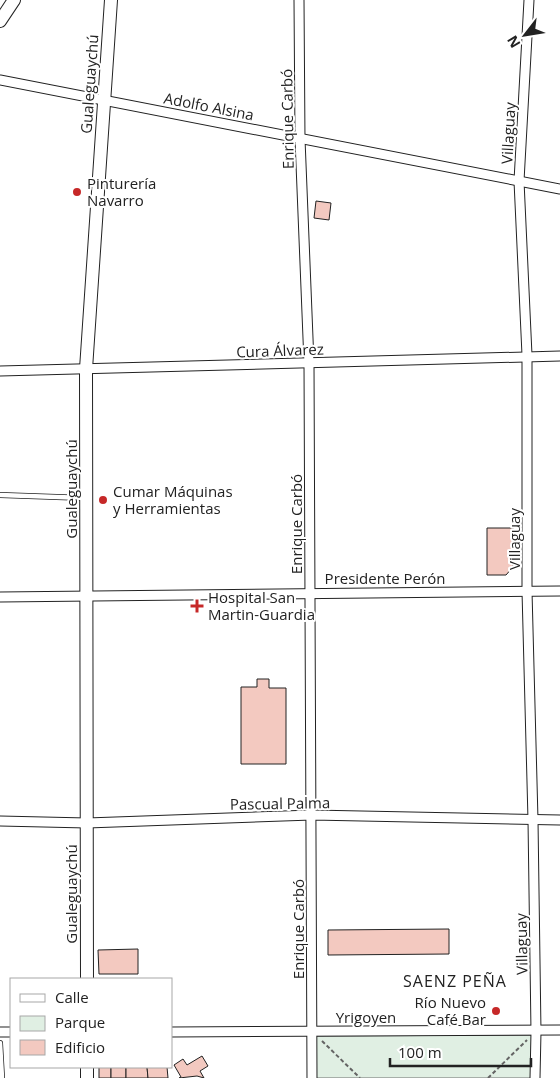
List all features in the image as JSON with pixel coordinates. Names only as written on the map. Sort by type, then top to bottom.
[{"type":"street","points":[[0,21],[14,0]]},
{"type":"street","name":"Gualeguaychú","points":[[87,978],[86,369],[111,0]]},
{"type":"street","name":"Enrique Carbó","points":[[299,0],[300,139],[309,363],[312,1078]]},
{"type":"street","name":"Villaguay","points":[[529,0],[519,182],[527,355],[527,592],[533,820],[535,1078]]},
{"type":"street","name":"Adolfo Alsina","points":[[0,80],[560,190]]},
{"type":"street","name":"Cura Álvarez","points":[[0,372],[527,355],[560,356]]},
{"type":"street","name":"Presidente Perón","points":[[0,597],[310,592],[560,591]]},
{"type":"street","name":"Pascual Palma","points":[[0,821],[87,823],[312,815],[560,820]]},
{"type":"street","name":"Yrigoyen","points":[[172,1032],[536,1032],[560,1030]]},
{"type":"lane","points":[[0,495],[87,498]]},
{"type":"lane","points":[[0,1043],[2,1078]]},
{"type":"path","points":[[311,1031],[360,1078]]},
{"type":"path","points":[[488,1078],[536,1032]]},
{"type":"green space","points":[[533,1035],[531,1078],[315,1078],[316,1036]]},
{"type":"building","points":[[316,201],[331,203],[329,220],[314,218]]},
{"type":"building","points":[[487,528],[513,528],[513,567],[506,575],[487,575]]},
{"type":"building","points":[[257,679],[269,679],[269,688],[286,688],[286,764],[241,764],[241,687],[257,687]]},
{"type":"building","points":[[449,929],[449,954],[328,955],[328,930]]},
{"type":"building","points":[[138,949],[138,974],[99,974],[98,950]]},
{"type":"building","points":[[202,1056],[208,1066],[200,1071],[204,1078],[197,1076],[179,1078],[181,1077],[174,1065],[183,1059],[187,1065]]},
{"type":"building","points":[[99,1068],[111,1068],[111,1078],[99,1078]]},
{"type":"building","points":[[111,1068],[126,1068],[126,1078],[111,1078]]},
{"type":"building","points":[[126,1068],[147,1068],[148,1078],[126,1078]]},
{"type":"building","points":[[147,1068],[167,1068],[168,1078],[148,1078]]},
{"type":"place","name":"Pinturería Navarro","points":[[77,192]]},
{"type":"place","name":"Cumar Máquinas y Herramientas","points":[[103,500]]},
{"type":"place","name":"Hospital San Martin-Guardia","points":[[197,606]]},
{"type":"place","name":"Río Nuevo Café Bar","points":[[496,1011]]},
{"type":"district","name":"SAENZ PEÑA","points":[[455,981]]}]
